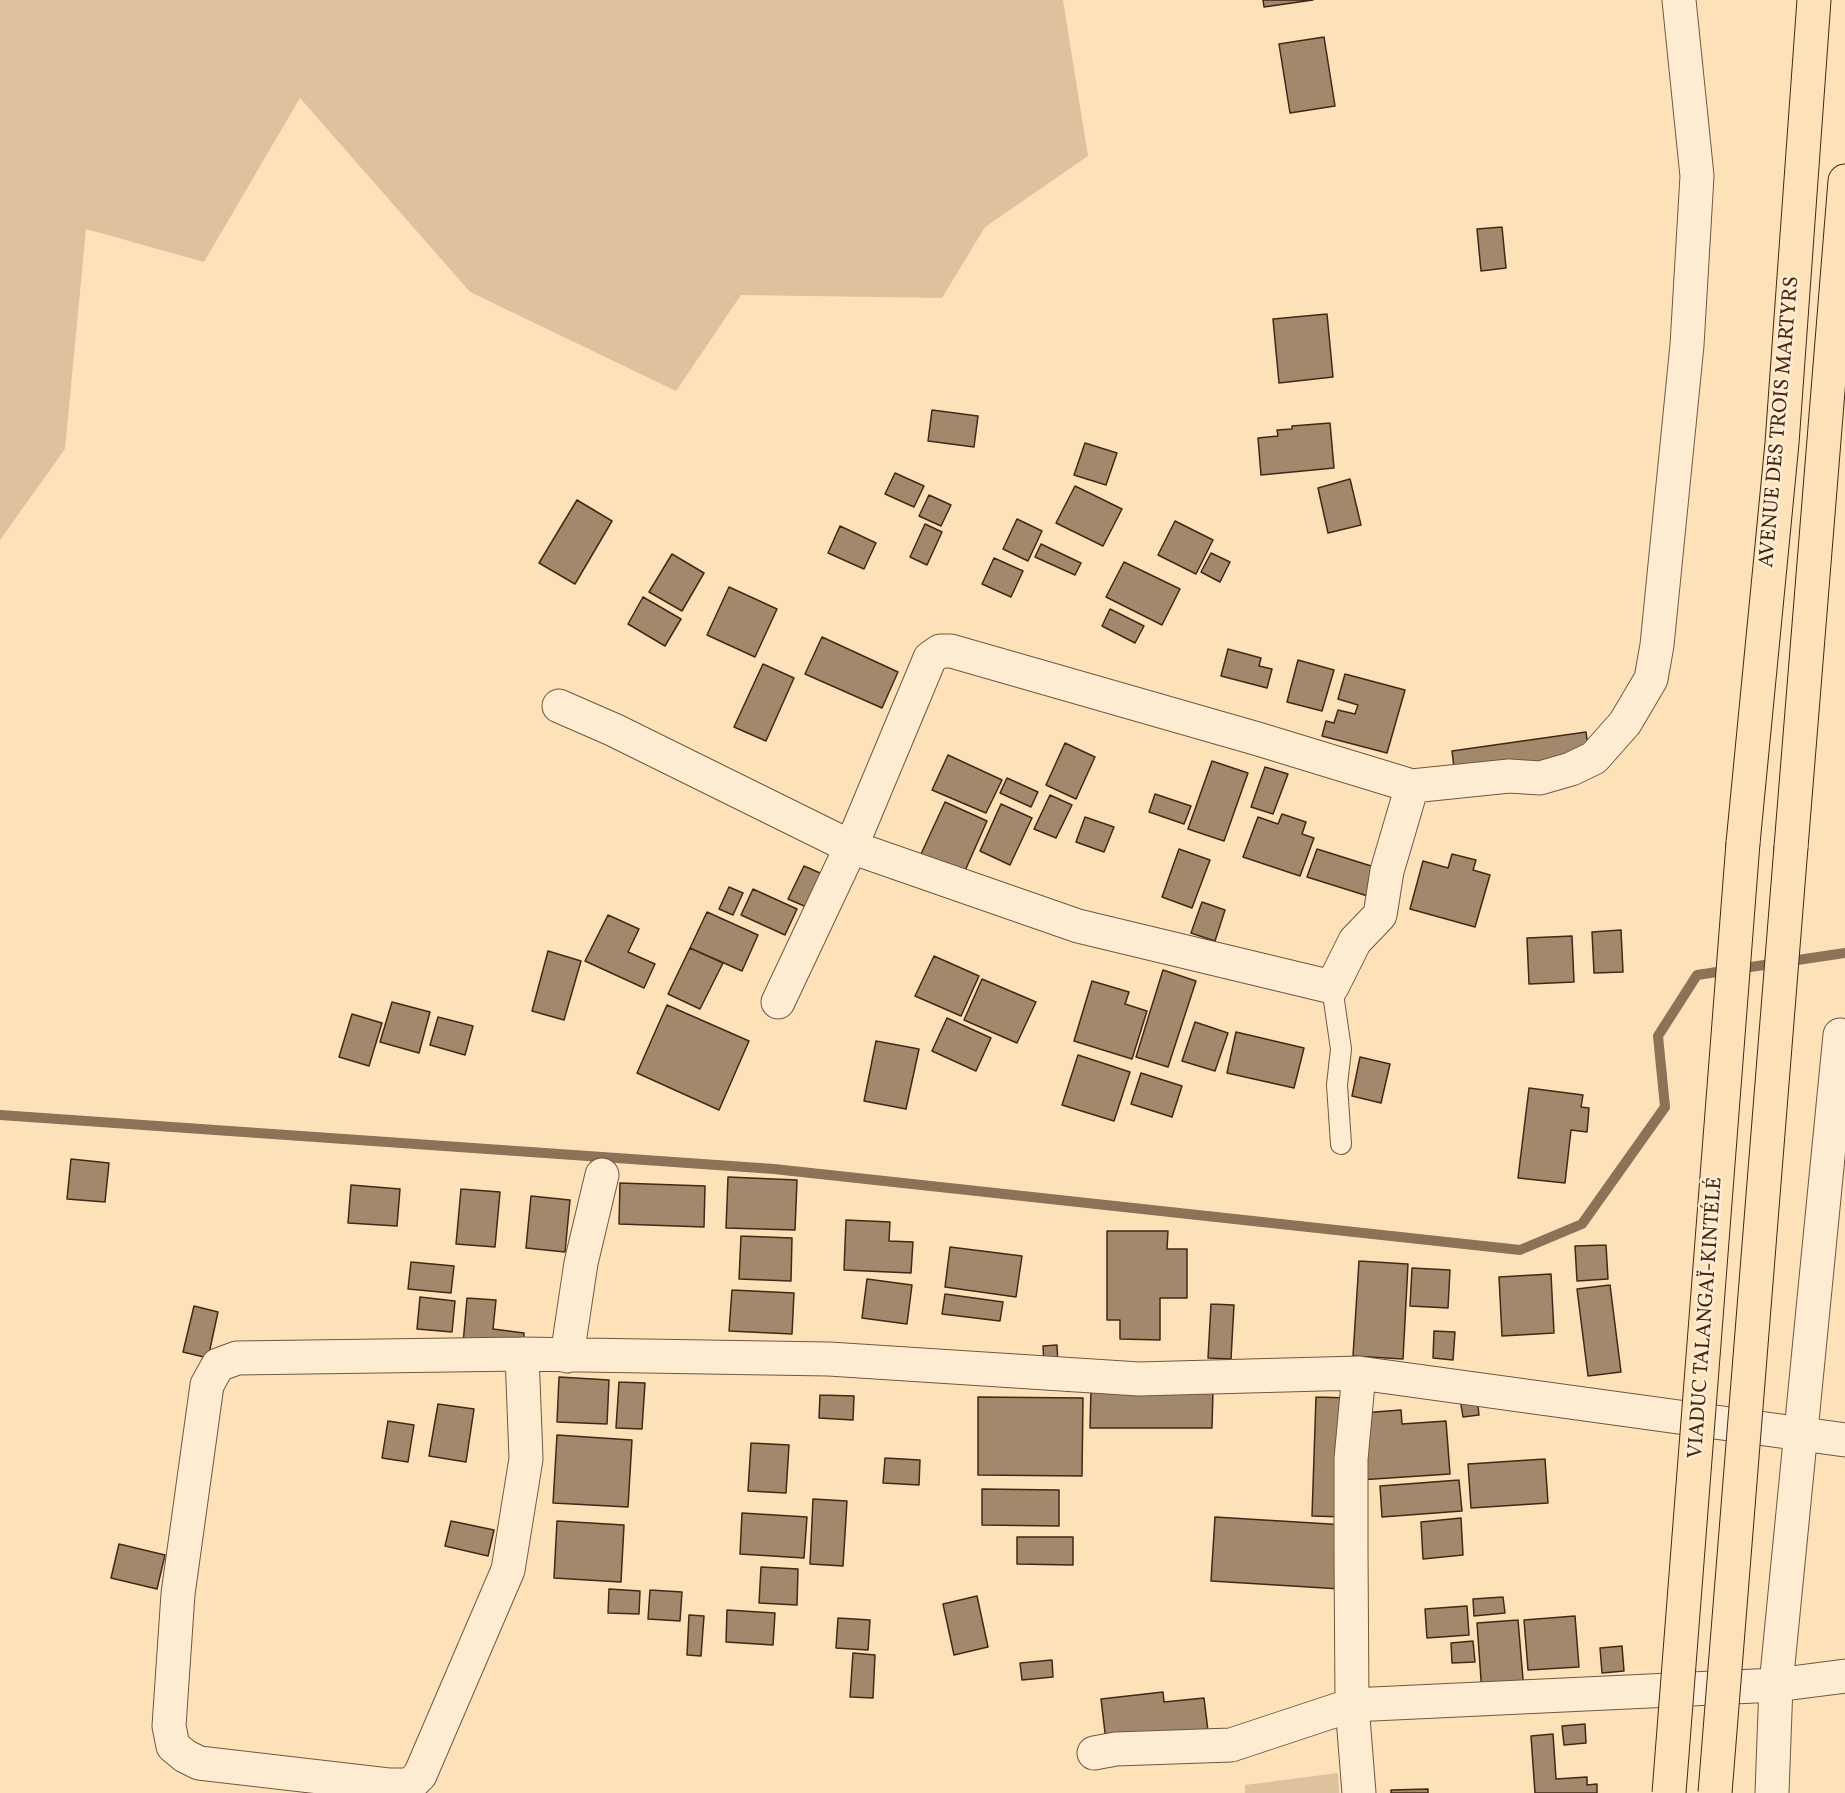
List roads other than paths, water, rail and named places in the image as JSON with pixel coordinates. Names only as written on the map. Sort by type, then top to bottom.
[{"type":"highway","name":"AVENUE DES TROIS MARTYRS","points":[[1743,843],[1782,443],[1814,0]]},
{"type":"highway","name":"AVENUE DES TROIS MARTYRS","points":[[1715,1793],[1845,181]]},
{"type":"highway","name":"VIADUC TALANGAÏ-KINTÉLÉ","points":[[1669,1793],[1743,843]]},
{"type":"street","points":[[778,1002],[851,847],[930,658],[940,651],[951,651],[1224,729],[1412,786],[1509,776],[1540,778],[1571,769],[1594,758],[1625,723],[1651,679],[1657,645],[1687,345],[1697,176],[1679,0]]},
{"type":"street","points":[[559,706],[614,730],[851,847],[1078,926],[1332,987],[1355,941],[1380,915],[1387,871],[1412,786]]},
{"type":"street","points":[[1772,1793],[1776,1685],[1840,1035]]},
{"type":"street","points":[[567,1356],[581,1263],[602,1175]]},
{"type":"street","points":[[522,1354],[526,1459],[508,1570],[420,1775],[410,1785],[388,1785],[199,1763],[185,1756],[173,1746],[169,1726],[178,1594],[207,1385],[218,1365],[237,1358],[522,1354],[829,1359],[1139,1379],[1359,1373],[1801,1432],[1845,1440]]},
{"type":"street","points":[[1359,1373],[1351,1459],[1352,1705],[1359,1793]]},
{"type":"street","points":[[1094,1753],[1116,1749],[1231,1745],[1352,1705],[1776,1685],[1845,1676]]},
{"type":"lane","points":[[1332,987],[1341,1049],[1337,1085],[1341,1144]]},
{"type":"waterway","points":[[0,1115],[774,1169],[1520,1250],[1582,1224],[1665,1107],[1658,1036],[1697,975],[1845,953]]}]
